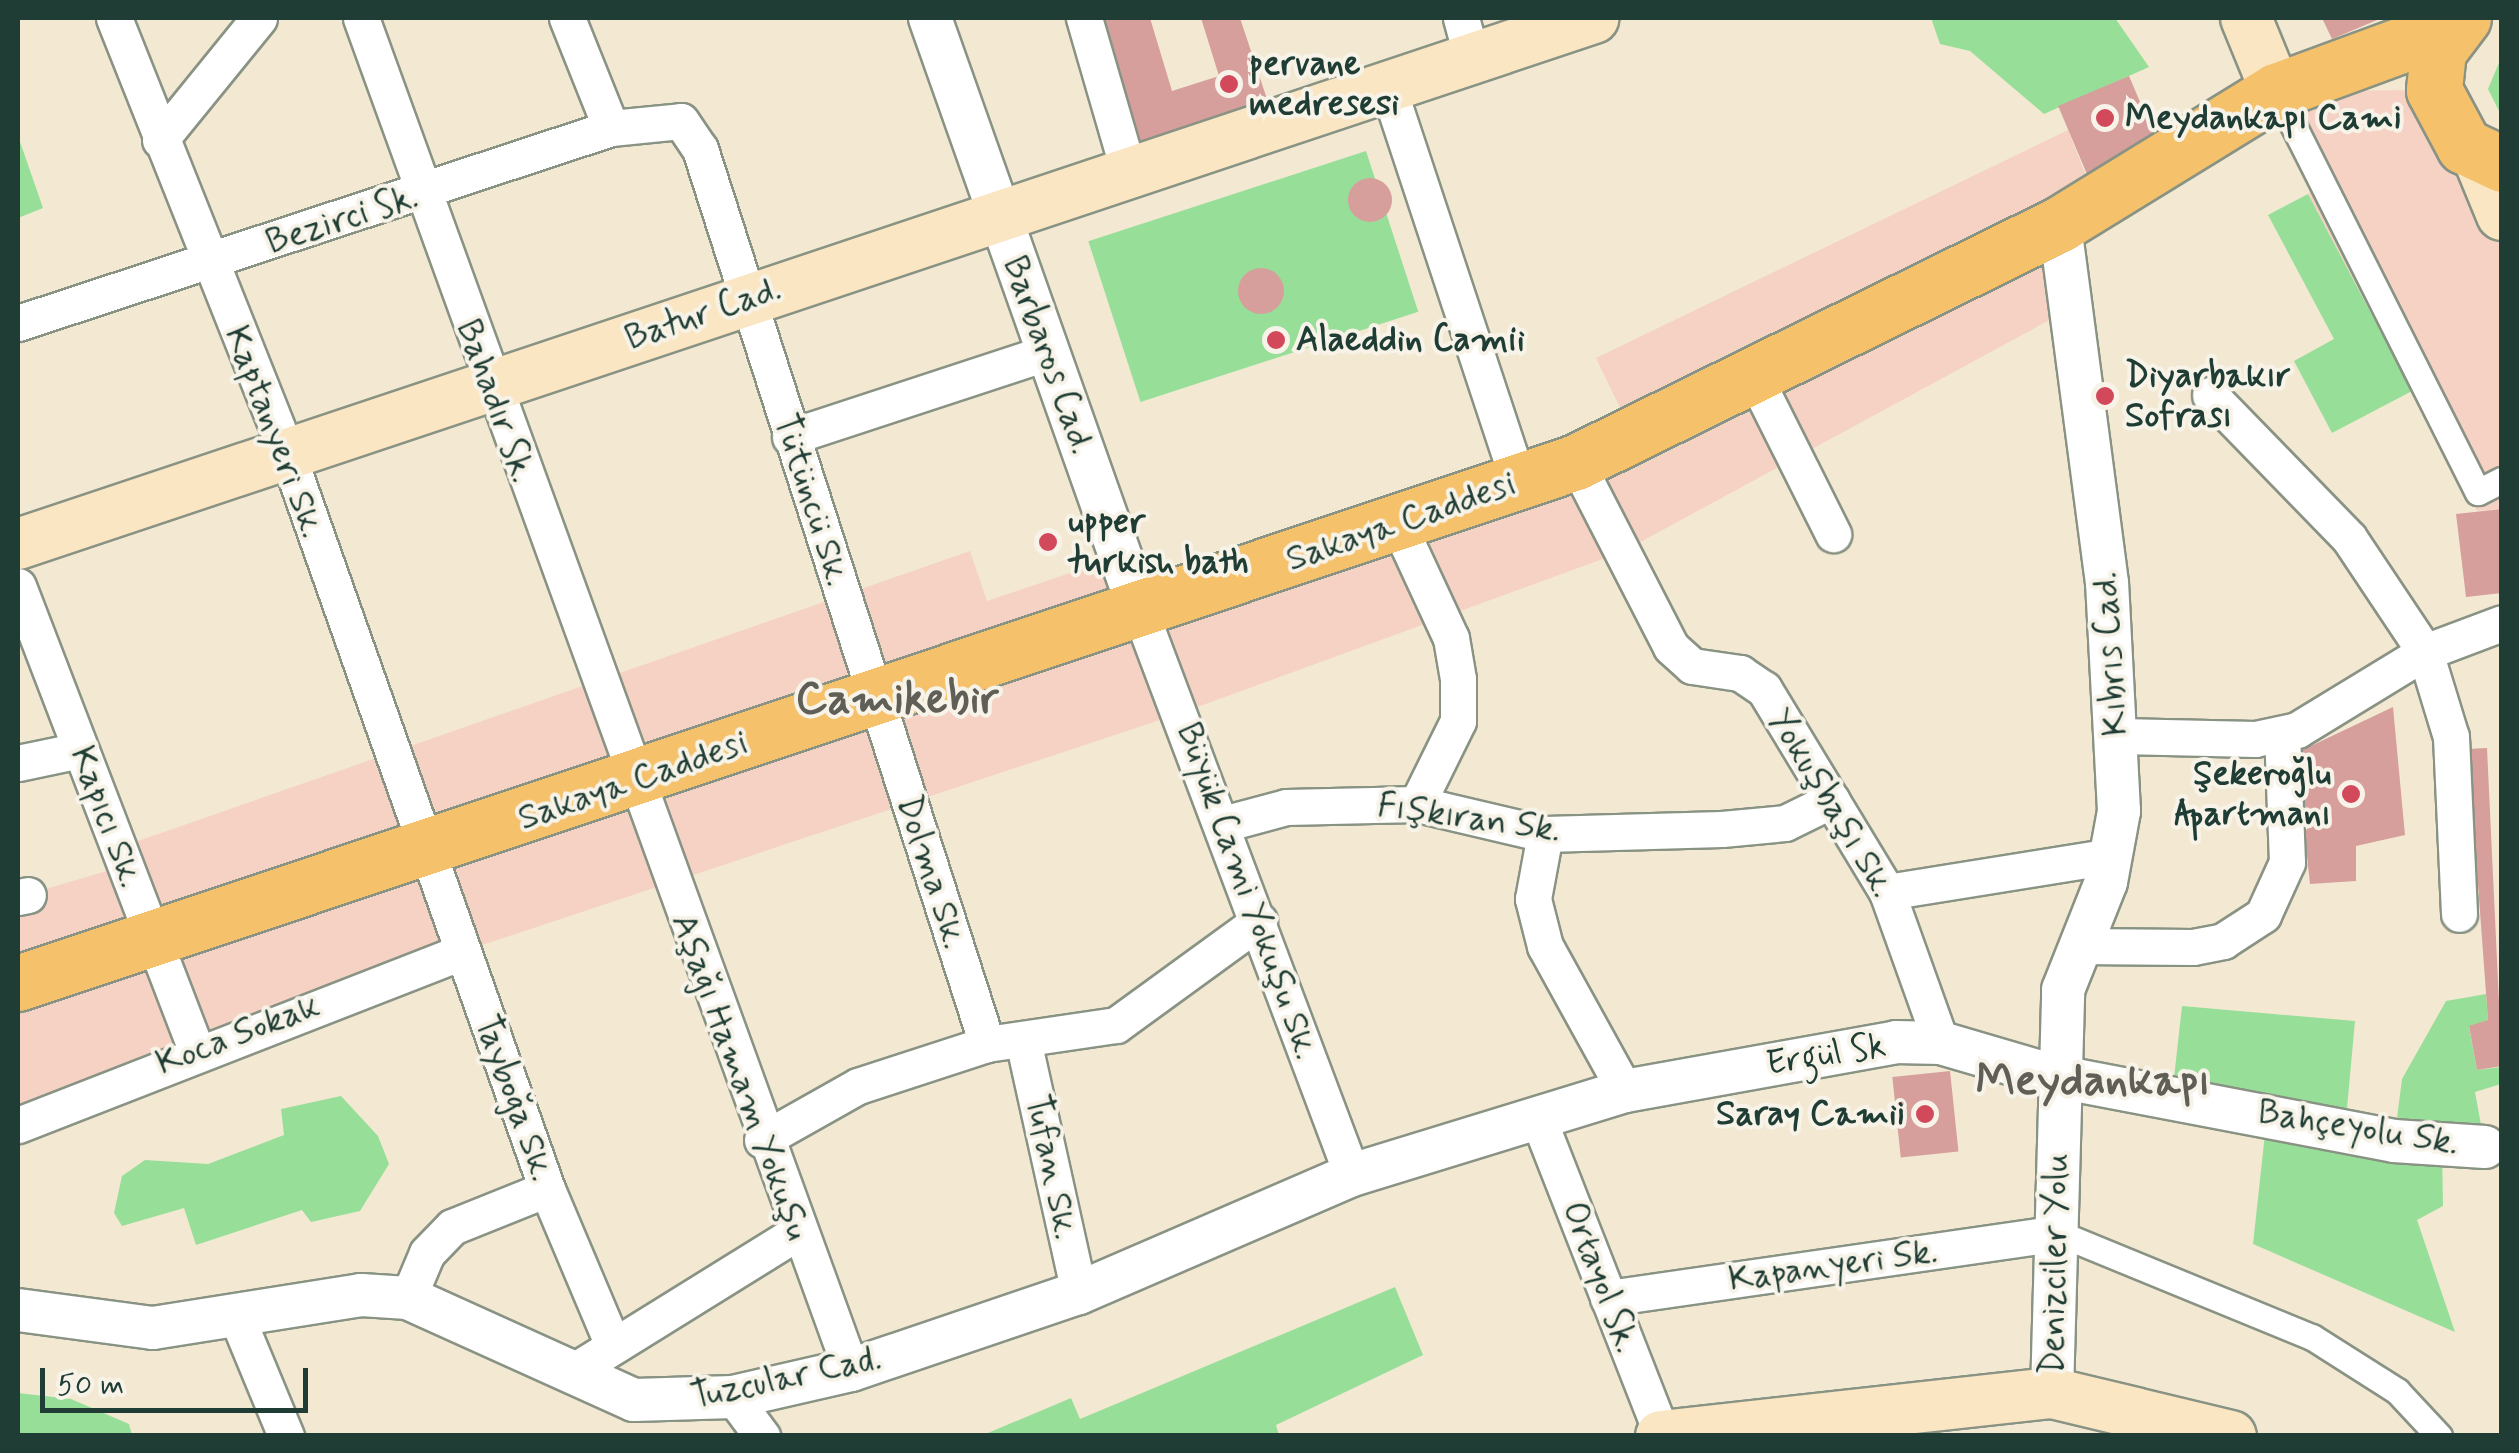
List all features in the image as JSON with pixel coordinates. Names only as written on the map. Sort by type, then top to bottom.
[{"type":"highway","name":"Sakaya Caddesi","points":[[18,983],[632,782],[1576,462],[2060,224],[2276,92],[2458,22]]},
{"type":"highway","points":[[2458,22],[2434,90],[2444,121],[2489,158]]},
{"type":"highway","points":[[2276,92],[2434,90]]},
{"type":"main road","name":"Batur Cad.","points":[[18,544],[286,450],[489,386],[1387,84],[1466,38],[1594,18]]},
{"type":"main road","points":[[2246,18],[2276,92]]},
{"type":"main road","points":[[2489,158],[2502,215]]},
{"type":"main road","points":[[1661,1435],[2052,1392],[2209,1432]]},
{"type":"street","name":"Kaptanyeri Sk.","points":[[114,18],[206,264],[286,450],[424,850]]},
{"type":"street","points":[[160,140],[259,18]]},
{"type":"street","name":"Bahadır Sk.","points":[[361,18],[632,782]]},
{"type":"street","points":[[567,18],[611,128]]},
{"type":"street","name":"Barbaros Cad.","points":[[930,18],[1138,609]]},
{"type":"street","points":[[1084,18],[1128,169]]},
{"type":"street","points":[[1387,84],[1519,484]]},
{"type":"street","points":[[2276,92],[2478,492],[2502,480]]},
{"type":"street","name":"Bezirci Sk.","points":[[18,323],[423,193],[611,128],[666,118],[693,131],[746,300]]},
{"type":"street","name":"Kıbrıs Cad.","points":[[2054,1076],[2078,946],[2111,856],[2118,736],[2060,224]]},
{"type":"street","name":"Tütüncü Sk.","points":[[746,300],[876,699]]},
{"type":"street","points":[[790,437],[1048,352]]},
{"type":"street","points":[[1754,376],[1834,534]]},
{"type":"street","points":[[2210,394],[2349,538],[2425,652],[2451,737],[2459,914]]},
{"type":"street","name":"Yokuşbaşı Sk.","points":[[1576,462],[1671,647],[1692,666],[1740,672],[1764,688],[1887,892],[1940,1043]]},
{"type":"street","points":[[1398,524],[1451,638],[1458,679],[1458,721],[1417,804]]},
{"type":"street","name":"Kapıcı Sk.","points":[[18,586],[196,1049]]},
{"type":"street","name":"Büyük Cami Yokuşu Sk.","points":[[1138,609],[1223,824],[1352,1175]]},
{"type":"street","points":[[2118,736],[2282,734],[2343,709],[2425,652],[2502,623]]},
{"type":"street","name":"Dolma Sk.","points":[[876,699],[987,1044]]},
{"type":"street","points":[[2078,946],[2193,948],[2223,942],[2263,915],[2287,862],[2282,734]]},
{"type":"street","points":[[18,763],[80,750]]},
{"type":"street","name":"Aşağı Hamam Yokuşu","points":[[632,782],[796,1233],[851,1370]]},
{"type":"street","name":"Fışkıran Sk.","points":[[1223,824],[1286,807],[1417,804],[1545,834],[1785,823],[1832,800]]},
{"type":"street","points":[[1545,834],[1533,899],[1545,946],[1625,1091]]},
{"type":"street","name":"Tayboğa Sk.","points":[[424,850],[547,1190],[612,1343]]},
{"type":"street","points":[[1887,892],[2111,856]]},
{"type":"street","points":[[762,1140],[858,1086],[987,1044],[1116,1026],[1259,920]]},
{"type":"street","name":"Koca Sokak","points":[[18,1125],[196,1049],[461,952]]},
{"type":"street","name":"Tufan Sk.","points":[[1023,1040],[1079,1293]]},
{"type":"street","name":"Ergül Sk","points":[[1538,1118],[1625,1091],[1851,1048],[1940,1043],[2054,1076]]},
{"type":"street","name":"Bahçeyolu Sk.","points":[[2054,1076],[2394,1141],[2485,1148]]},
{"type":"street","name":"Denizciler Yolu","points":[[2052,1392],[2058,1233],[2054,1076]]},
{"type":"street","name":"Tuzcular Cad.","points":[[18,1310],[153,1328],[238,1320],[361,1295],[408,1298],[634,1400],[732,1397],[851,1370],[1079,1293],[1352,1175],[1538,1118]]},
{"type":"street","name":"Ortayol Sk.","points":[[1538,1118],[1661,1435]]},
{"type":"street","points":[[408,1298],[427,1254],[452,1227],[547,1190]]},
{"type":"street","points":[[572,1372],[612,1343],[796,1233]]},
{"type":"street","points":[[2058,1233],[2312,1337],[2397,1391],[2440,1436]]},
{"type":"street","name":"Kapanyeri Sk.","points":[[1608,1298],[2058,1233]]},
{"type":"street","points":[[238,1320],[286,1436]]},
{"type":"street","points":[[732,1397],[762,1436]]},
{"type":"shaded area","points":[[2434,90],[2501,224],[2501,509],[2477,511],[2308,194],[2323,185],[2276,91]]},
{"type":"shaded area","points":[[2068,130],[2096,201],[2060,224],[2070,309],[1622,552],[1181,713],[461,952],[18,1125],[18,897],[124,866],[118,848],[970,551],[987,601],[1120,556],[1138,609],[1633,435],[1596,358]]},
{"type":"green space","points":[[1931,18],[2115,18],[2149,67],[2044,114],[1970,51],[1940,44]]},
{"type":"green space","points":[[2501,58],[2501,115],[2488,89]]},
{"type":"green space","points":[[18,136],[43,208],[18,218]]},
{"type":"green space","points":[[1366,151],[1418,312],[1141,402],[1088,241]]},
{"type":"green space","points":[[2308,194],[2412,391],[2332,433],[2294,361],[2334,339],[2268,215]]},
{"type":"green space","points":[[2486,994],[2488,1020],[2469,1027],[2477,1070],[2501,1067],[2501,1084],[2475,1092],[2485,1147],[2442,1149],[2443,1206],[2417,1220],[2455,1332],[2253,1244],[2267,1115],[2172,1096],[2182,1006],[2355,1021],[2345,1130],[2394,1141],[2402,1079],[2446,1001]]},
{"type":"green space","points":[[341,1096],[378,1136],[389,1164],[360,1211],[311,1222],[302,1210],[196,1245],[184,1208],[122,1226],[114,1213],[122,1176],[145,1160],[208,1164],[284,1135],[281,1109]]},
{"type":"green space","points":[[1395,1287],[1423,1355],[1276,1425],[1279,1435],[983,1435],[1071,1398],[1080,1419]]},
{"type":"green space","points":[[18,1393],[71,1399],[129,1424],[132,1435],[18,1435]]},
{"type":"building","name":"pervane medresesi","points":[[1098,18],[1150,18],[1172,91],[1219,76],[1201,18],[1240,18],[1267,99],[1138,142]]},
{"type":"building","points":[[2322,18],[2382,18],[2332,39]]},
{"type":"building","name":"Meydankapı Cami","points":[[2129,76],[2158,144],[2087,174],[2058,106]]},
{"type":"building","points":[[1370,178],[1386,184],[1392,200],[1386,216],[1370,222],[1354,216],[1348,200],[1354,184]]},
{"type":"building","points":[[1261,268],[1277,275],[1284,291],[1277,307],[1261,314],[1245,307],[1238,291],[1245,275]]},
{"type":"building","points":[[2502,509],[2502,593],[2466,597],[2456,514]]},
{"type":"building","name":"Şekeroğlu Apartmanı","points":[[2393,707],[2405,835],[2356,846],[2356,881],[2310,884],[2296,753]]},
{"type":"building","points":[[2487,748],[2502,1066],[2477,1070],[2469,1026],[2488,1020],[2468,749]]},
{"type":"building","name":"Saray Camii","points":[[1950,1071],[1958,1152],[1901,1158],[1892,1077]]},
{"type":"place","name":"pervane medresesi","points":[[1229,84]]},
{"type":"place","name":"Meydankapı Cami","points":[[2105,118]]},
{"type":"place","name":"Alaeddin Camii","points":[[1276,340]]},
{"type":"place","name":"Diyarbakır Sofrası","points":[[2105,396]]},
{"type":"place","name":"upper turkish bath","points":[[1048,542]]},
{"type":"place","name":"Şekeroğlu Apartmanı","points":[[2351,794]]},
{"type":"place","name":"Saray Camii","points":[[1925,1114]]},
{"type":"district","name":"Camikebir","points":[[897,700]]},
{"type":"district","name":"Meydankapı","points":[[2093,1082]]}]
